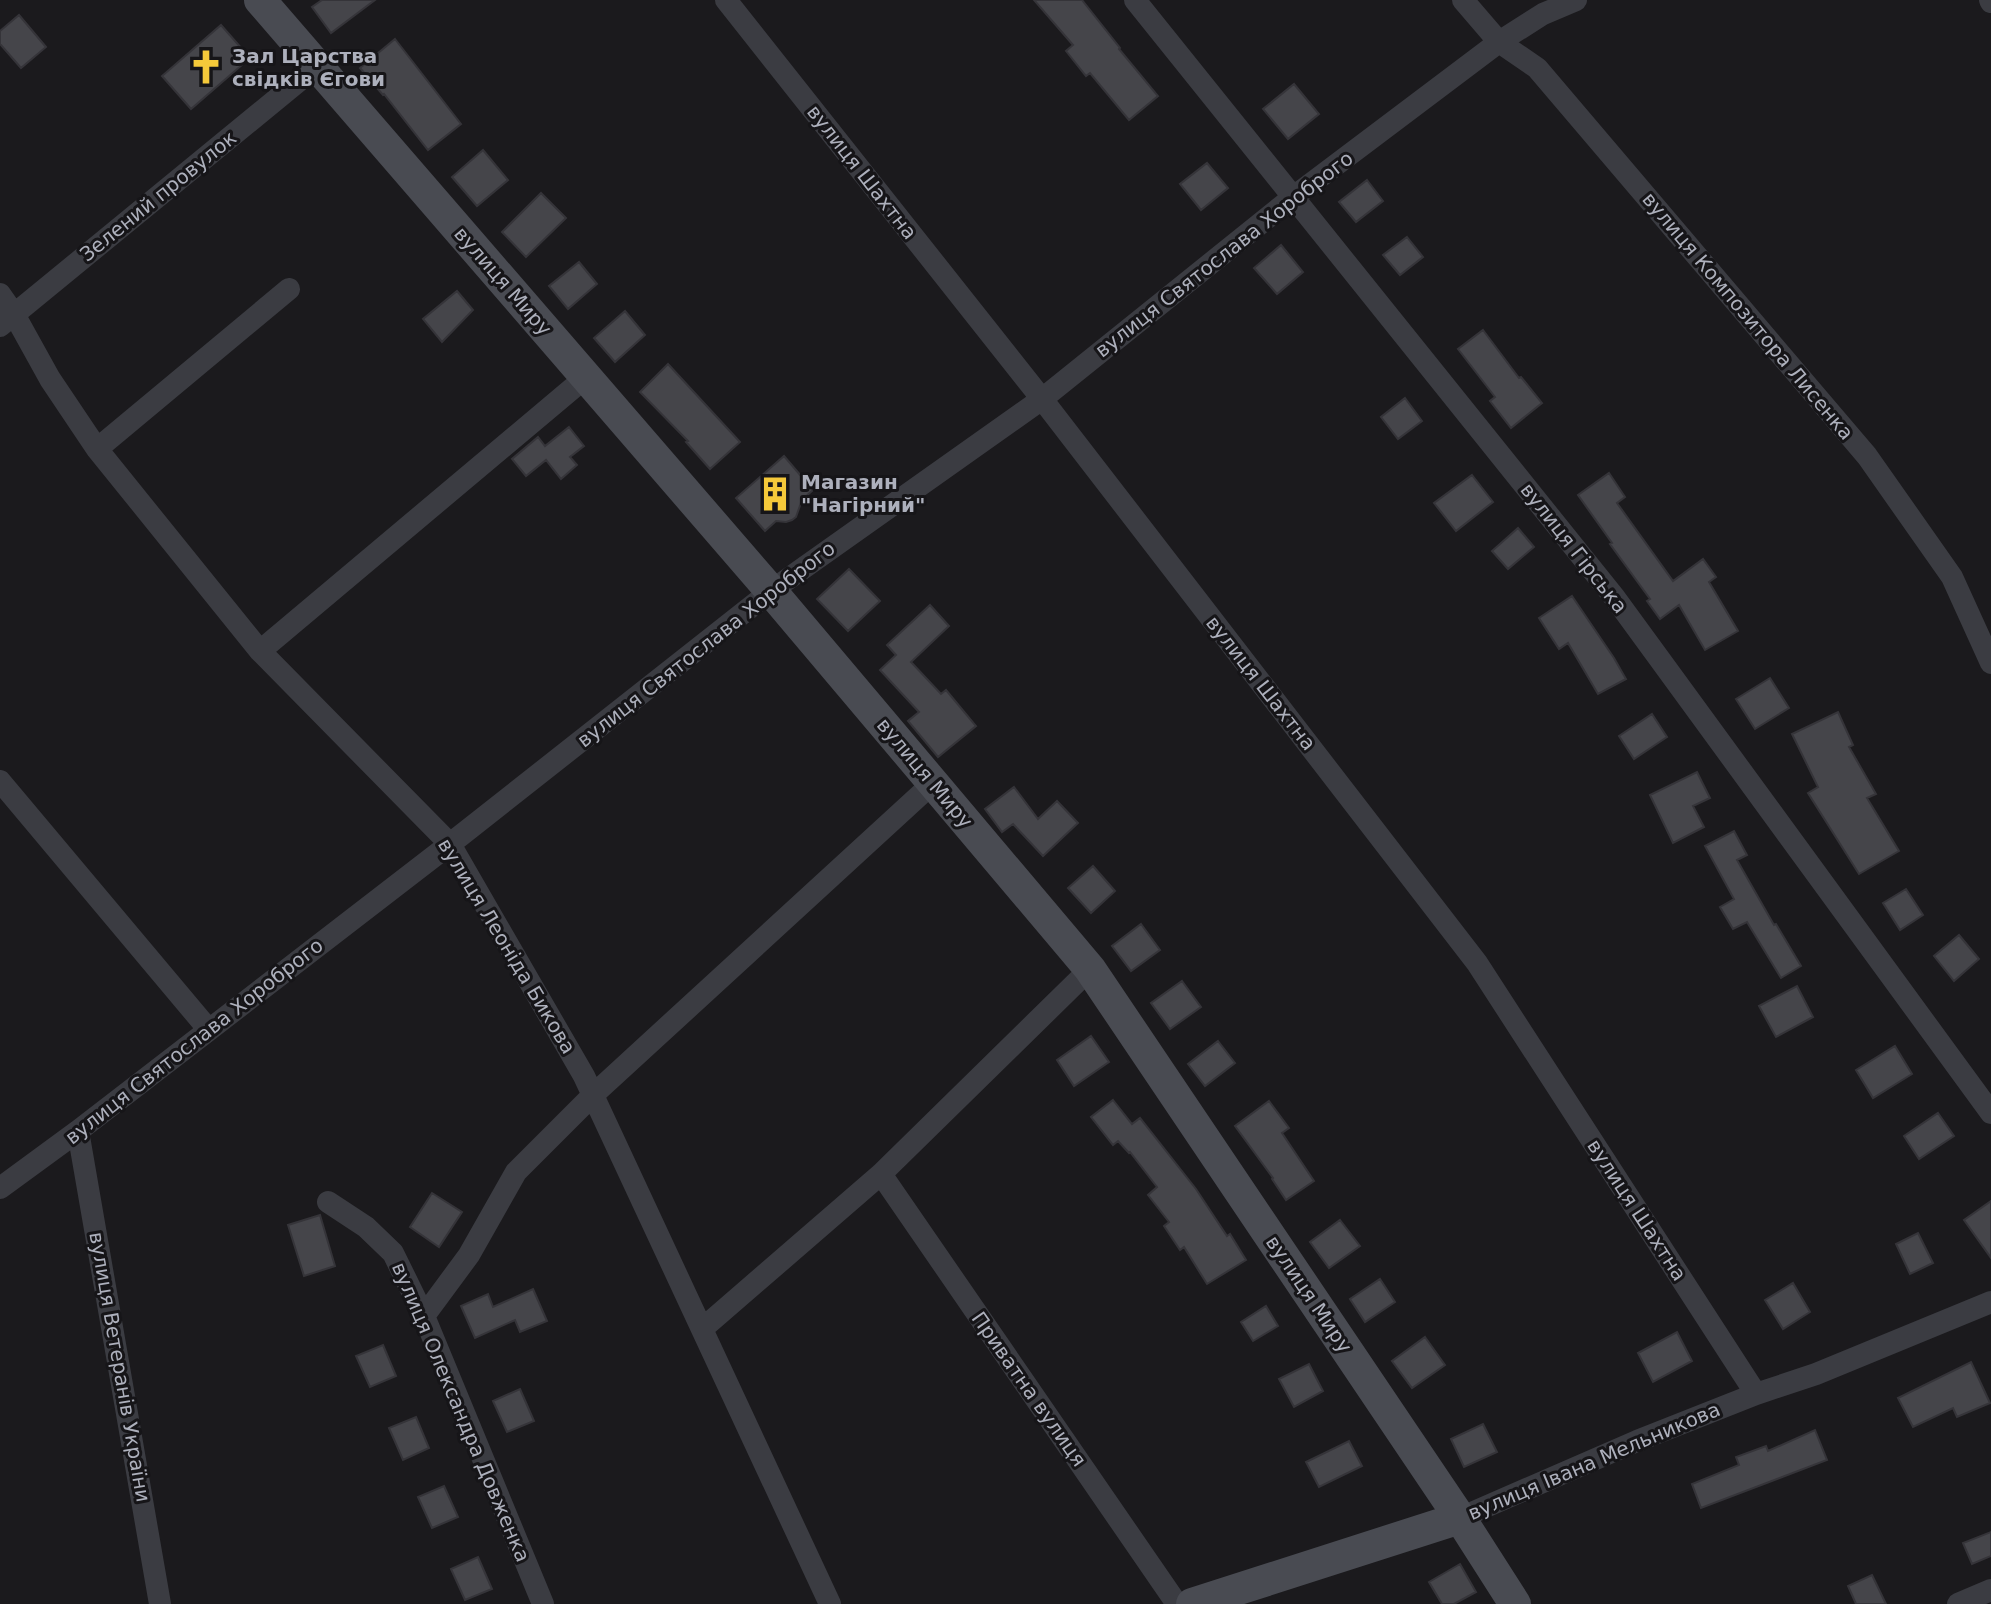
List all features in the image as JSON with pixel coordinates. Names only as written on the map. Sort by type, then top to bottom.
[{"type":"street","name":"вулиця Миру","points":[[260,0],[771,591],[1090,969],[1515,1604]]},
{"type":"street","name":"вулиця Шахтна","points":[[726,0],[1042,399],[1477,963],[1756,1394]]},
{"type":"street","name":"вулиця Гірська","points":[[1135,0],[1615,598],[1991,1113]]},
{"type":"street","name":"вулиця Композитора Лисенка","points":[[1463,0],[1499,42],[1537,68],[1867,456],[1952,577],[1991,663]]},
{"type":"street","name":"вулиця Святослава Хороброго","points":[[0,1188],[450,844],[771,591],[1042,399],[1292,198],[1499,42],[1543,14],[1576,0]]},
{"type":"street","name":"Зелений провулок","points":[[7,320],[317,66]]},
{"type":"street","points":[[97,449],[289,289]]},
{"type":"street","name":"вулиця Леоніда Бикова","points":[[0,294],[7,320],[97,449],[260,651],[450,844],[593,1095],[830,1604]]},
{"type":"street","points":[[260,651],[586,377]]},
{"type":"street","points":[[0,781],[209,1030]]},
{"type":"street","points":[[424,1316],[469,1255],[516,1172],[593,1095],[933,783]]},
{"type":"street","points":[[702,1329],[881,1174],[1090,969]]},
{"type":"street","name":"вулиця Ветеранів України","points":[[78,1131],[160,1604]]},
{"type":"street","name":"Приватна вулиця","points":[[881,1174],[1177,1604]]},
{"type":"street","name":"вулиця Олександра Довженка","points":[[328,1202],[366,1227],[393,1253],[424,1316],[543,1604]]},
{"type":"street","name":"вулиця Івана Мельникова","points":[[1192,1604],[1460,1518],[1637,1441],[1816,1374],[1991,1302]]},
{"type":"street","points":[[1958,1604],[1991,1590]]},
{"type":"building","points":[[322,0],[375,0],[331,33],[312,7]]},
{"type":"building","points":[[1034,0],[1082,0],[1158,96],[1129,120],[1090,73],[1086,76],[1066,51],[1073,45]]},
{"type":"building","points":[[19,15],[46,47],[21,68],[0,44],[0,31]]},
{"type":"building","points":[[221,25],[250,58],[191,109],[162,76]]},
{"type":"building","points":[[395,39],[461,124],[428,150],[360,68]]},
{"type":"building","points":[[1294,84],[1319,114],[1288,139],[1263,109]]},
{"type":"building","points":[[483,150],[508,180],[477,206],[452,177]]},
{"type":"building","points":[[1207,163],[1228,188],[1201,210],[1180,184]]},
{"type":"building","points":[[1367,180],[1383,201],[1356,222],[1339,202]]},
{"type":"building","points":[[541,193],[566,218],[526,257],[502,232]]},
{"type":"building","points":[[1407,237],[1423,257],[1400,275],[1383,255]]},
{"type":"building","points":[[1281,245],[1303,272],[1277,294],[1254,268]]},
{"type":"building","points":[[579,262],[597,284],[568,309],[549,286]]},
{"type":"building","points":[[457,291],[473,310],[442,342],[423,319]]},
{"type":"building","points":[[625,311],[645,335],[615,362],[594,338]]},
{"type":"building","points":[[1483,330],[1542,403],[1511,428],[1490,401],[1495,397],[1458,349]]},
{"type":"building","points":[[668,364],[740,442],[710,469],[688,441],[640,392]]},
{"type":"building","points":[[1405,398],[1422,421],[1398,439],[1381,417]]},
{"type":"building","points":[[569,427],[584,446],[570,457],[577,465],[561,479],[546,460],[526,476],[512,459],[538,437],[545,446]]},
{"type":"building","name":"Магазин \"Нагірний\"","points":[[784,456],[813,490],[802,500],[796,517],[786,522],[776,521],[765,531],[736,498]]},
{"type":"building","points":[[1609,473],[1625,497],[1617,503],[1673,581],[1703,559],[1716,577],[1709,582],[1738,631],[1705,650],[1679,605],[1660,619],[1647,601],[1650,599],[1578,495]]},
{"type":"building","points":[[1472,475],[1493,502],[1456,531],[1434,503]]},
{"type":"building","points":[[1518,528],[1534,547],[1508,569],[1492,551]]},
{"type":"building","points":[[849,569],[880,601],[848,631],[817,599]]},
{"type":"building","points":[[1572,596],[1626,679],[1598,694],[1568,643],[1559,649],[1539,618]]},
{"type":"building","points":[[930,605],[949,626],[911,662],[941,694],[946,690],[976,726],[938,757],[908,721],[919,712],[880,670],[896,655],[887,645]]},
{"type":"building","points":[[1770,678],[1789,708],[1755,729],[1736,699]]},
{"type":"building","points":[[1838,712],[1853,745],[1849,747],[1876,794],[1867,798],[1899,851],[1859,874],[1808,793],[1818,787],[1792,734]]},
{"type":"building","points":[[1652,714],[1667,737],[1634,759],[1619,736]]},
{"type":"building","points":[[1697,772],[1710,798],[1693,806],[1704,827],[1673,843],[1650,795]]},
{"type":"building","points":[[1014,787],[1038,819],[1057,801],[1078,823],[1043,856],[1013,824],[1002,832],[985,809]]},
{"type":"building","points":[[1734,831],[1747,855],[1737,860],[1801,966],[1781,978],[1747,922],[1733,929],[1720,907],[1734,899],[1705,846]]},
{"type":"building","points":[[1093,866],[1115,891],[1091,913],[1068,888]]},
{"type":"building","points":[[1906,889],[1923,915],[1900,930],[1883,903]]},
{"type":"building","points":[[1141,924],[1160,950],[1131,971],[1112,946]]},
{"type":"building","points":[[1959,935],[1979,959],[1954,981],[1934,956]]},
{"type":"building","points":[[1182,981],[1201,1007],[1170,1029],[1151,1003]]},
{"type":"building","points":[[1797,986],[1813,1017],[1776,1037],[1759,1006]]},
{"type":"building","points":[[1091,1036],[1109,1062],[1074,1086],[1057,1060]]},
{"type":"building","points":[[1218,1041],[1235,1063],[1205,1086],[1188,1064]]},
{"type":"building","points":[[1895,1046],[1912,1074],[1873,1098],[1856,1070]]},
{"type":"building","points":[[1113,1100],[1132,1124],[1140,1118],[1196,1189],[1227,1236],[1230,1234],[1246,1260],[1207,1284],[1184,1247],[1180,1250],[1164,1226],[1169,1222],[1148,1195],[1157,1187],[1130,1152],[1118,1141],[1113,1145],[1091,1117]]},
{"type":"building","points":[[1269,1101],[1289,1128],[1282,1133],[1314,1181],[1286,1200],[1235,1126]]},
{"type":"building","points":[[1938,1113],[1954,1136],[1919,1159],[1904,1136]]},
{"type":"building","points":[[432,1193],[462,1212],[439,1247],[410,1227]]},
{"type":"building","points":[[1991,1201],[1991,1258],[1964,1220]]},
{"type":"building","points":[[320,1215],[335,1266],[304,1276],[288,1225]]},
{"type":"building","points":[[1340,1220],[1360,1246],[1329,1268],[1310,1242]]},
{"type":"building","points":[[1918,1233],[1933,1263],[1910,1274],[1896,1244]]},
{"type":"building","points":[[1380,1279],[1395,1302],[1365,1322],[1350,1299]]},
{"type":"building","points":[[1793,1283],[1810,1312],[1783,1329],[1765,1300]]},
{"type":"building","points":[[533,1289],[547,1321],[520,1332],[515,1320],[475,1338],[461,1306],[488,1294],[493,1307]]},
{"type":"building","points":[[1266,1306],[1278,1326],[1253,1341],[1241,1322]]},
{"type":"building","points":[[1677,1332],[1692,1361],[1653,1382],[1638,1353]]},
{"type":"building","points":[[1425,1337],[1445,1365],[1412,1388],[1392,1361]]},
{"type":"building","points":[[383,1345],[396,1376],[370,1387],[356,1356]]},
{"type":"building","points":[[1971,1362],[1990,1403],[1957,1417],[1953,1408],[1913,1427],[1898,1398]]},
{"type":"building","points":[[1309,1364],[1323,1391],[1294,1407],[1279,1379]]},
{"type":"building","points":[[520,1389],[534,1421],[507,1432],[493,1401]]},
{"type":"building","points":[[416,1417],[429,1448],[403,1460],[389,1428]]},
{"type":"building","points":[[1483,1424],[1497,1452],[1464,1467],[1451,1439]]},
{"type":"building","points":[[1815,1430],[1827,1460],[1701,1508],[1692,1484],[1739,1465],[1736,1457],[1766,1446],[1768,1451]]},
{"type":"building","points":[[1349,1441],[1362,1466],[1319,1487],[1306,1462]]},
{"type":"building","points":[[444,1486],[458,1517],[432,1528],[418,1497]]},
{"type":"building","points":[[1991,1532],[1991,1556],[1972,1564],[1963,1543]]},
{"type":"building","points":[[478,1557],[492,1589],[465,1600],[451,1569]]},
{"type":"building","points":[[1460,1564],[1476,1592],[1454,1604],[1442,1604],[1429,1582]]},
{"type":"building","points":[[1872,1575],[1886,1604],[1856,1604],[1848,1586]]},
{"type":"place","name":"Зал Царства свідків Єгови","points":[[206,67]]},
{"type":"place","name":"Магазин \"Нагірний\"","points":[[775,494]]}]
